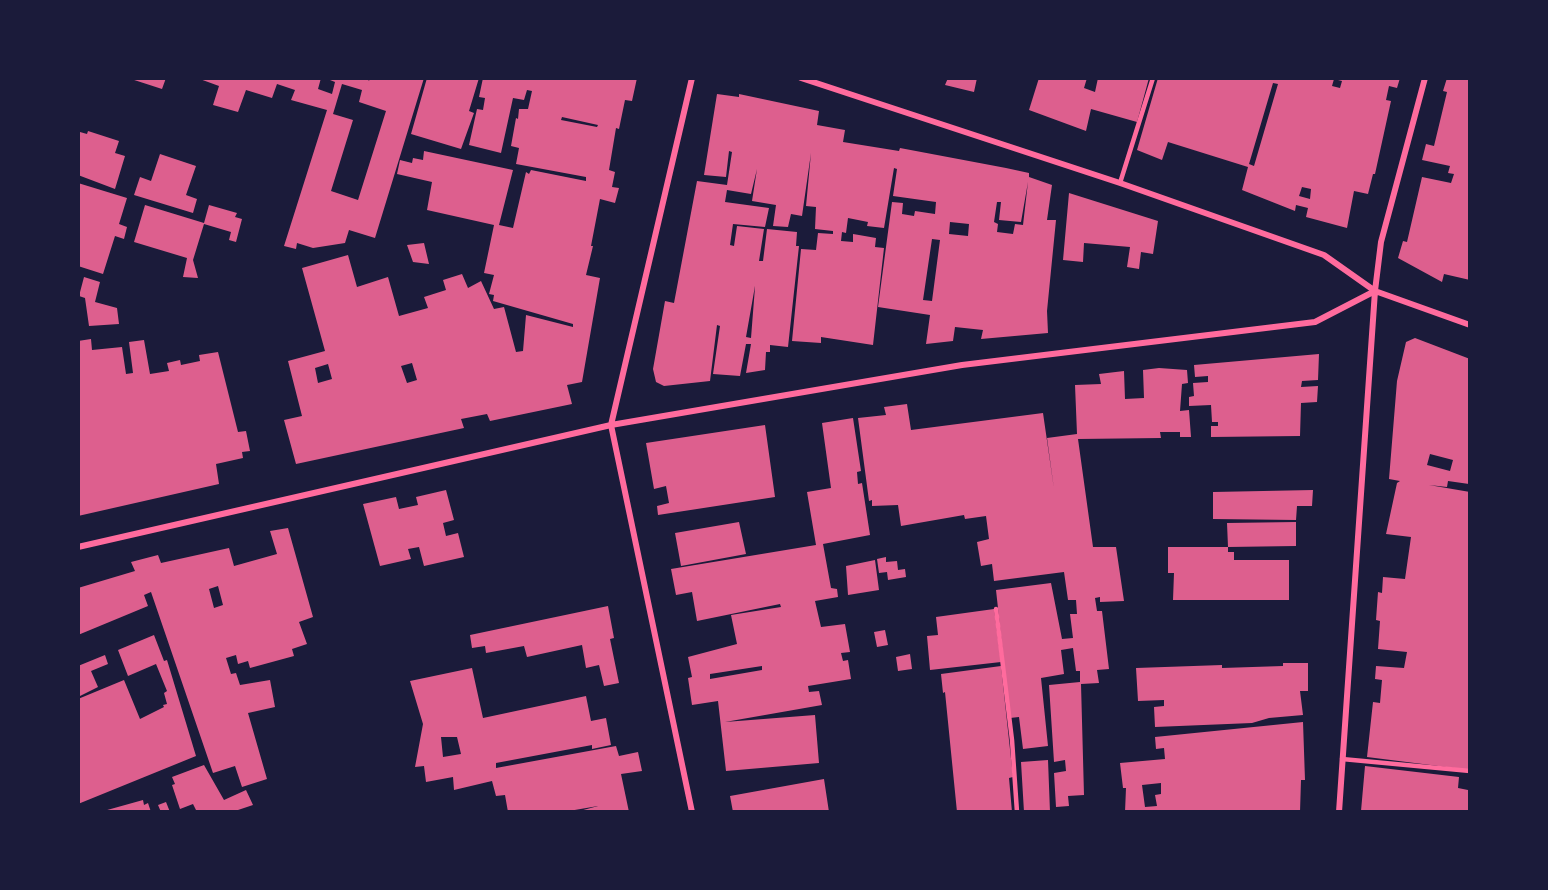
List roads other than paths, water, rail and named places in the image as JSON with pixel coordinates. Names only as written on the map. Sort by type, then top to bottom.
[{"type":"street","points":[[692,78],[611,425],[692,812]]},
{"type":"street","points":[[801,78],[1120,183],[1324,255],[1375,291],[1470,325]]},
{"type":"street","points":[[1339,812],[1375,291],[1381,242],[1425,78]]},
{"type":"street","points":[[78,547],[611,425],[962,365],[1315,322],[1375,291]]},
{"type":"lane","points":[[1120,183],[1153,78]]},
{"type":"lane","points":[[996,609],[1012,740],[1017,812]]},
{"type":"lane","points":[[1341,759],[1470,771]]}]
